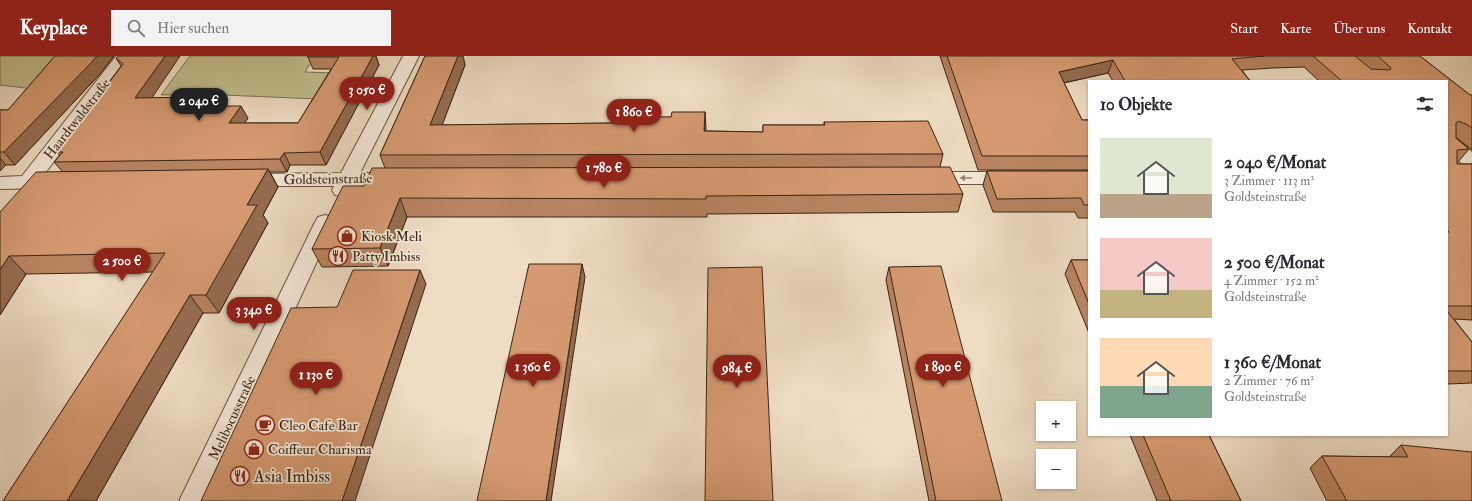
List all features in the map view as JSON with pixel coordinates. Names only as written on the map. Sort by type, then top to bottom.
[{"type":"street","name":"Haardtwaldstraße","points":[[28,182],[126,56]]},
{"type":"street","name":"Melibocusstraße","points":[[193,501],[333,207],[349,179],[411,56]]},
{"type":"street","points":[[1448,143],[1472,162]]},
{"type":"street","points":[[1453,170],[1472,170]]},
{"type":"street","points":[[905,178],[1033,178]]},
{"type":"street","name":"Goldsteinstraße","points":[[226,180],[418,179]]},
{"type":"street","points":[[0,183],[75,182]]},
{"type":"shaded area","points":[[0,56],[62,56],[34,89],[0,85]]},
{"type":"shaded area","points":[[190,56],[315,56],[305,72],[334,73],[317,99],[200,94],[161,95]]},
{"type":"building","points":[[55,56],[97,56],[4,152],[0,152],[0,110],[8,110]]},
{"type":"building","points":[[118,56],[165,56],[135,98],[198,97],[191,106],[241,106],[229,123],[298,123],[339,57],[308,56],[373,56],[320,152],[284,153],[280,159],[54,162],[63,152],[57,152],[123,64],[116,58]]},
{"type":"building","points":[[425,56],[458,56],[430,125],[617,123],[619,116],[671,117],[672,112],[705,112],[704,131],[763,132],[763,125],[825,125],[824,122],[928,121],[943,154],[380,155]]},
{"type":"building","points":[[947,56],[1264,56],[1232,59],[1249,80],[1124,80],[1113,60],[1059,72],[1082,120],[1088,120],[1088,156],[982,156]]},
{"type":"building","points":[[1313,56],[1355,56],[1371,69],[1390,70],[1391,68],[1378,56],[1420,56],[1470,95],[1472,95],[1472,128],[1458,121],[1456,123],[1456,138],[1469,149],[1457,150],[1457,164],[1472,164],[1472,306],[1448,306],[1448,80],[1341,80]]},
{"type":"building","points":[[950,167],[963,194],[706,196],[706,199],[400,198],[380,248],[312,249],[343,186],[364,186],[372,168]]},
{"type":"building","points":[[268,169],[247,205],[257,205],[206,295],[190,295],[67,501],[3,501],[165,253],[9,256],[0,270],[0,212],[36,172]]},
{"type":"building","points":[[987,171],[1088,171],[1088,205],[1084,205],[1081,198],[997,199]]},
{"type":"building","points":[[1071,260],[1088,260],[1088,302]]},
{"type":"building","points":[[529,264],[582,264],[546,501],[477,501]]},
{"type":"building","points":[[941,266],[1002,501],[936,501],[889,267]]},
{"type":"building","points":[[762,267],[773,501],[705,501],[708,268]]},
{"type":"building","points":[[353,270],[420,270],[342,501],[201,501],[291,308],[337,307]]},
{"type":"building","points":[[1448,312],[1472,342],[1472,371],[1448,371]]},
{"type":"building","points":[[1143,436],[1209,436],[1241,501],[1171,501]]},
{"type":"building","points":[[1401,445],[1472,452],[1472,501],[1347,501],[1322,456],[1408,457]]},
{"type":"place","name":"Kiosk Meli","points":[[347,236]]},
{"type":"place","name":"Patty Imbiss","points":[[338,256]]},
{"type":"place","name":"Cleo Cafe Bar","points":[[265,425]]},
{"type":"place","name":"Coiffeur Charisma","points":[[254,449]]},
{"type":"place","name":"Asia Imbiss","points":[[240,476]]}]
